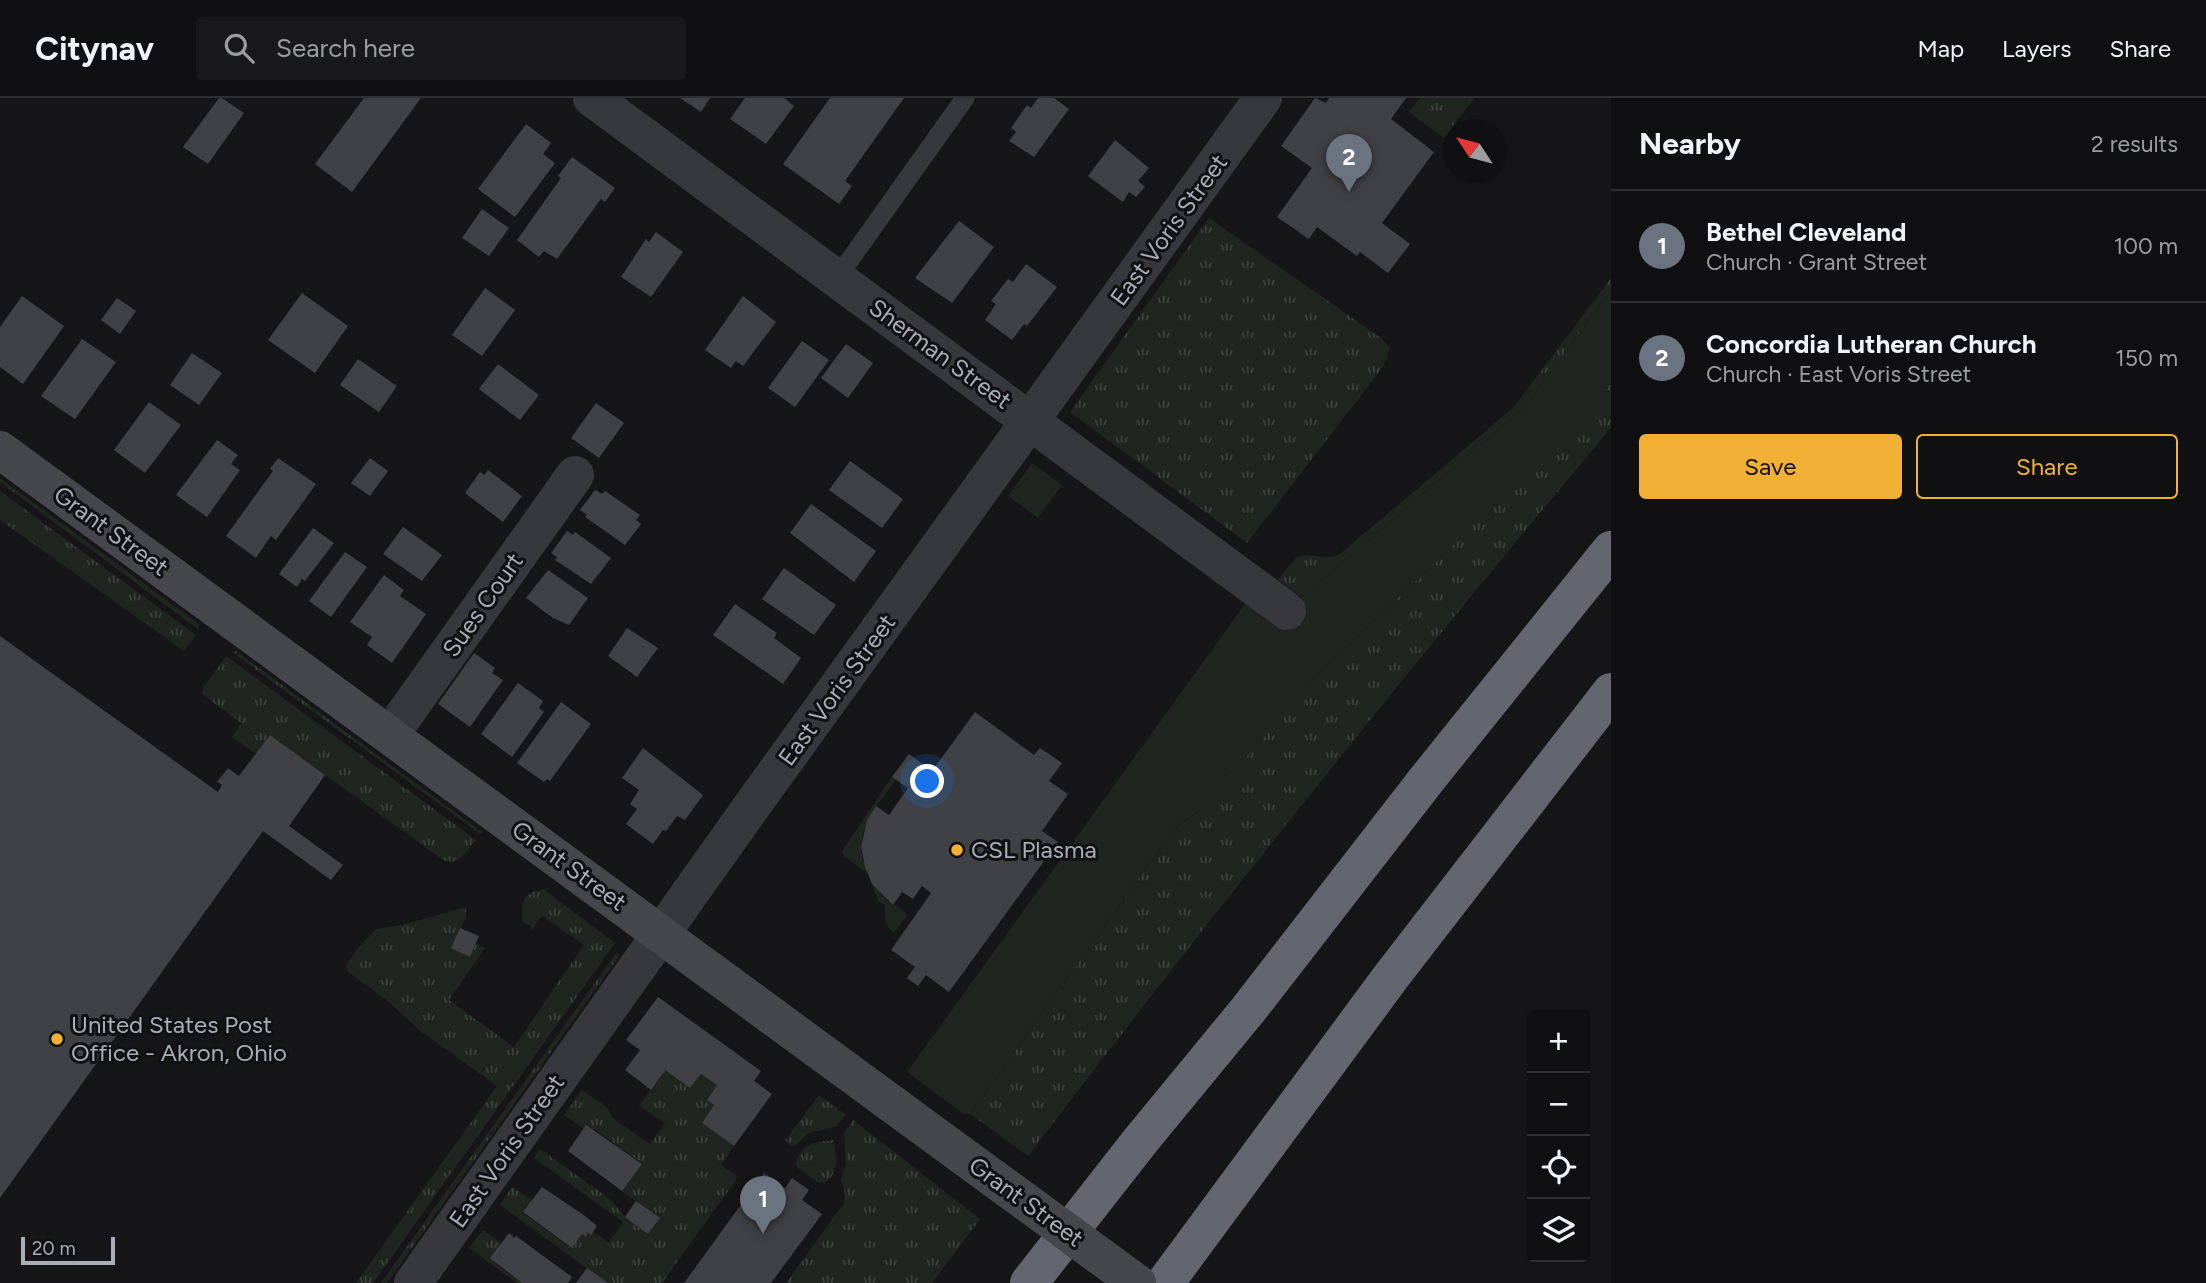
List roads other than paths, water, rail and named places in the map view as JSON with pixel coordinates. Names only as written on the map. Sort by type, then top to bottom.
[{"type":"highway","points":[[1033,1279],[1611,550]]},
{"type":"highway","points":[[1165,1283],[1390,978],[1611,692]]},
{"type":"main road","name":"Grant Street","points":[[0,450],[1137,1283]]},
{"type":"street","name":"Sherman Street","points":[[592,98],[1287,611]]},
{"type":"street","name":"East Voris Street","points":[[413,1283],[1263,98]]},
{"type":"street","name":"Sues Court","points":[[390,735],[575,475]]},
{"type":"lane","points":[[836,278],[965,98]]},
{"type":"place","name":"Concordia Lutheran Church","points":[[1349,192]]},
{"type":"place","name":"CSL Plasma","points":[[957,850]]},
{"type":"place","name":"United States Post Office - Akron, Ohio","points":[[57,1039]]},
{"type":"place","name":"Bethel Cleveland","points":[[763,1234]]}]
